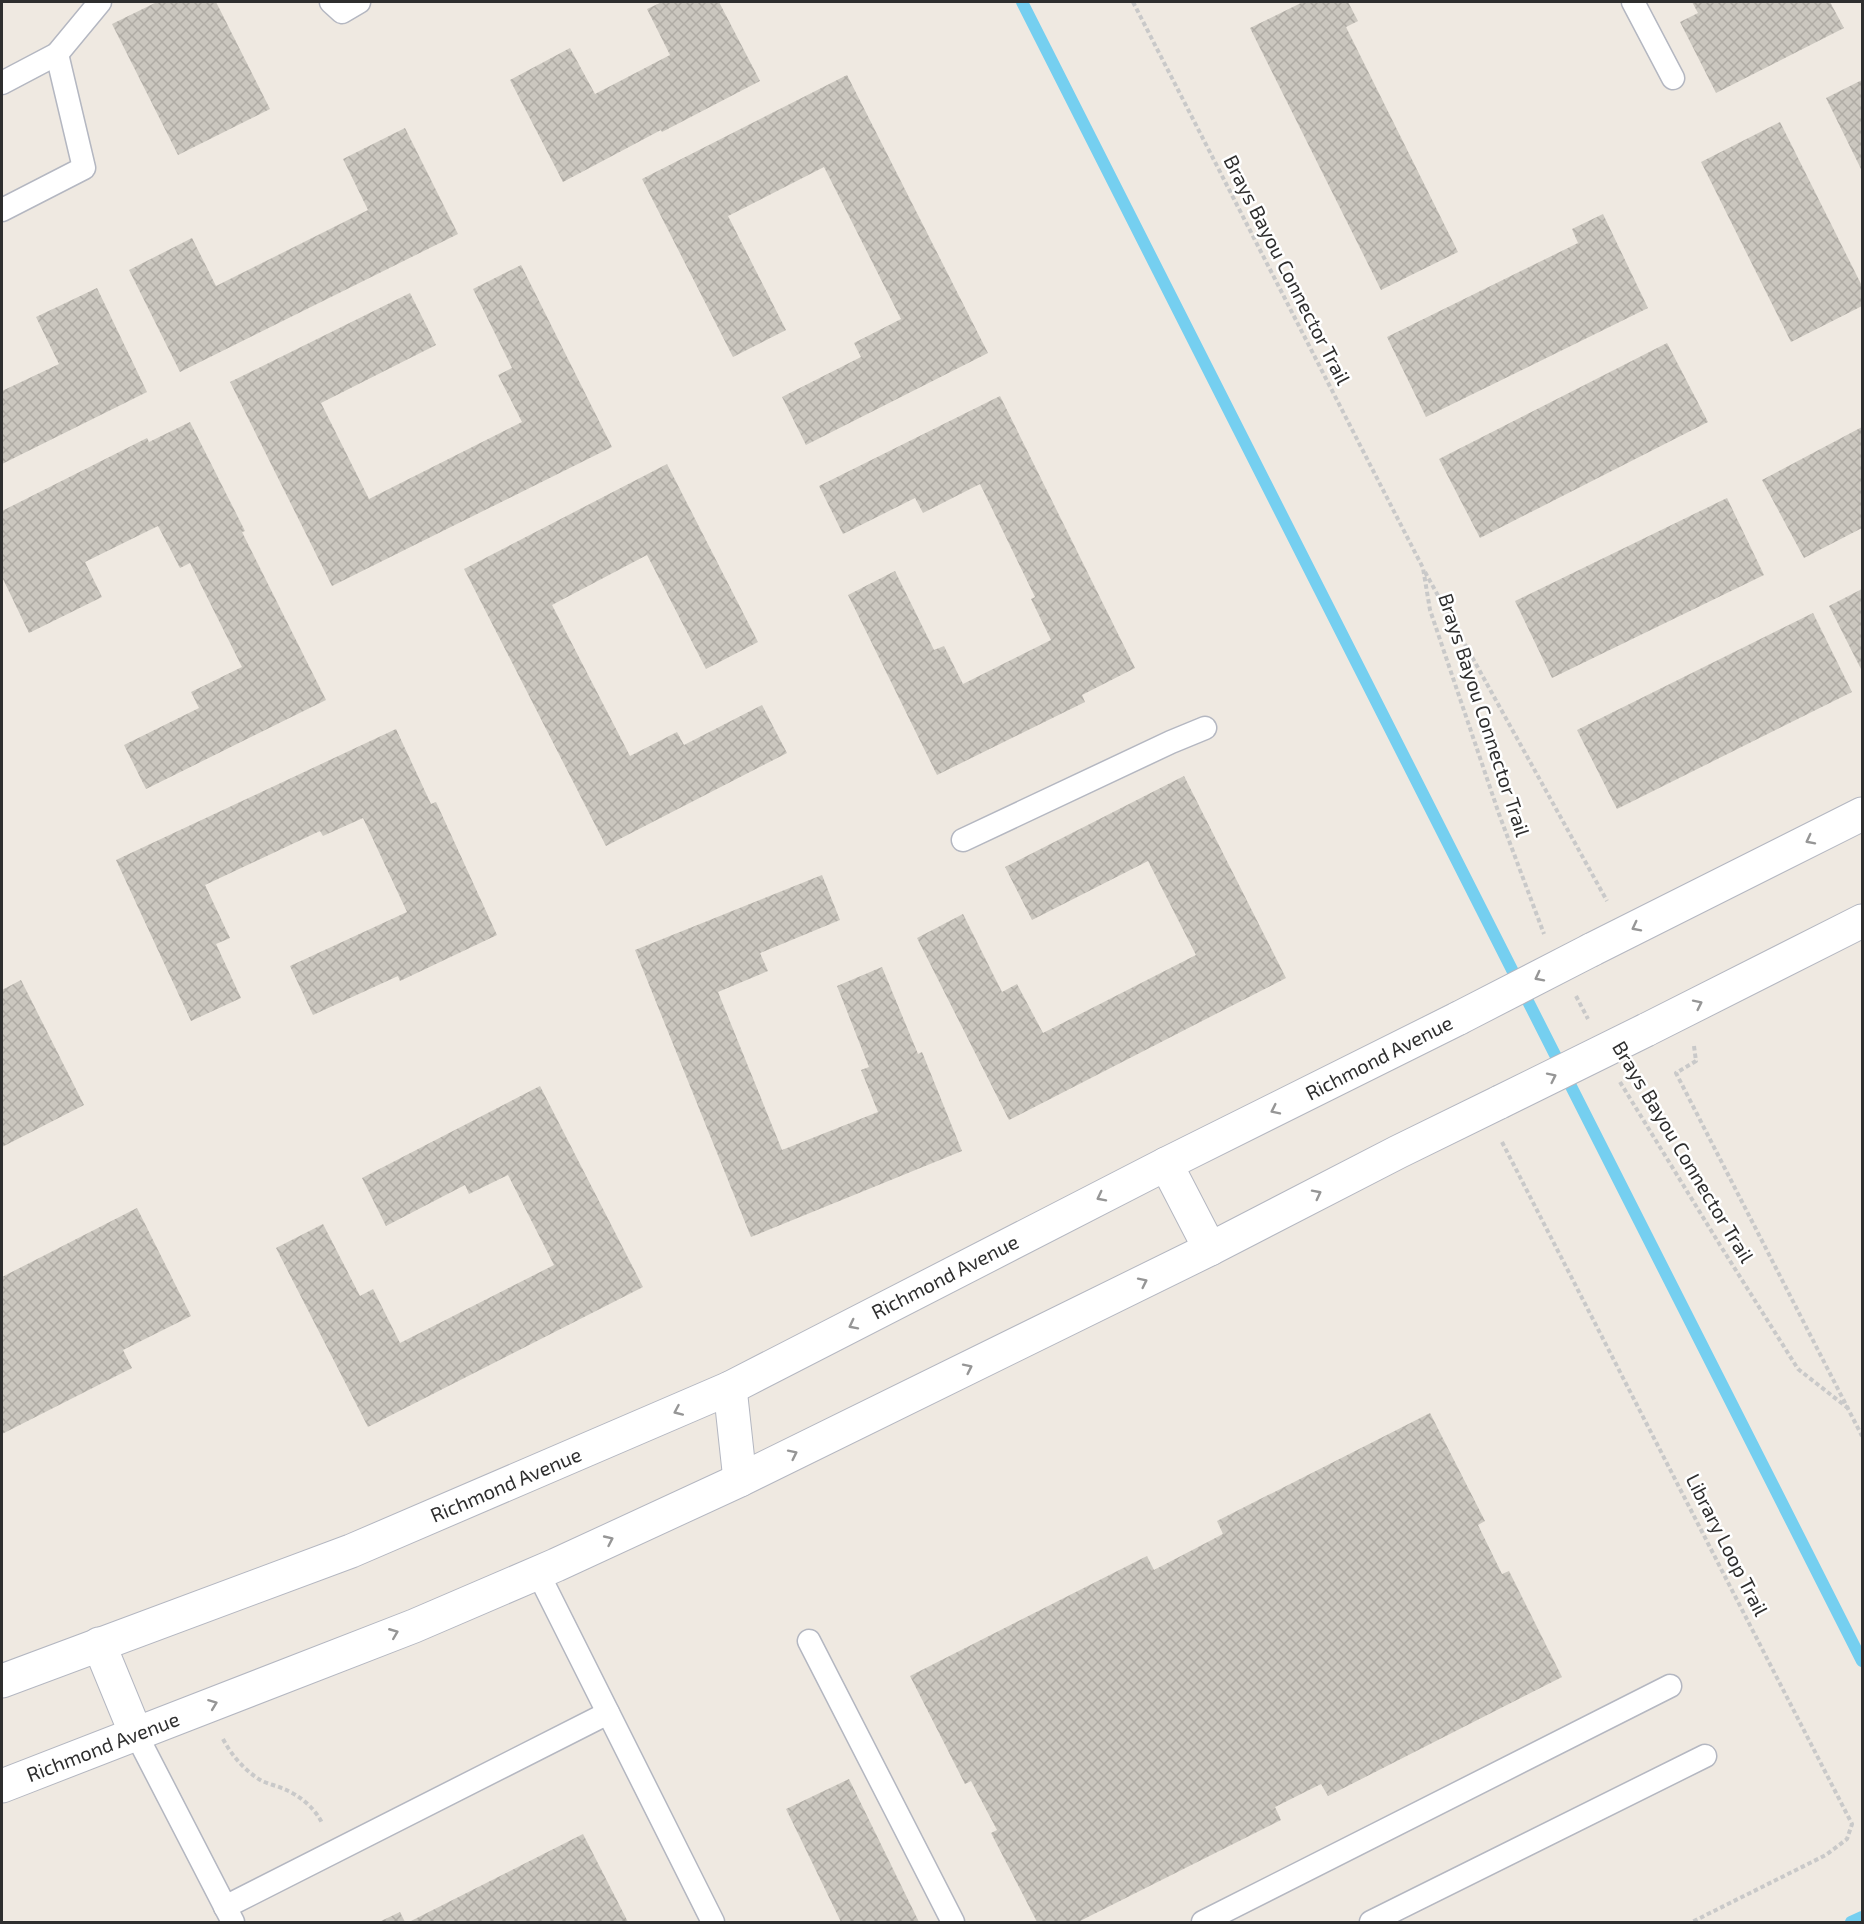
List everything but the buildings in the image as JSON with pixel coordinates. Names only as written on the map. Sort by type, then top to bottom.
[{"type":"main road","name":"Richmond Avenue","points":[[2,1681],[351,1551],[730,1388],[1166,1164],[1863,814]]},
{"type":"main road","name":"Richmond Avenue","points":[[2,1786],[414,1626],[537,1573],[740,1480],[1210,1249],[1398,1152],[1863,921]]},
{"type":"main road","points":[[1166,1164],[1210,1249]]},
{"type":"main road","points":[[730,1388],[740,1480]]},
{"type":"main road","points":[[99,1644],[136,1734]]},
{"type":"lane","points":[[2,83],[57,54],[100,2]]},
{"type":"lane","points":[[331,2],[342,12],[358,2]]},
{"type":"lane","points":[[1633,2],[1673,78]]},
{"type":"lane","points":[[2,210],[84,168],[57,54]]},
{"type":"lane","points":[[963,840],[1205,728]]},
{"type":"lane","points":[[537,1573],[713,1923]]},
{"type":"lane","points":[[809,1641],[953,1923]]},
{"type":"lane","points":[[1203,1923],[1670,1686]]},
{"type":"lane","points":[[136,1734],[229,1915],[335,1851],[608,1713]]},
{"type":"lane","points":[[1371,1923],[1706,1756]]},
{"type":"path","name":"Brays Bayou Connector Trail","points":[[1132,2],[1423,568],[1434,622],[1499,814],[1544,934]]},
{"type":"path","points":[[1423,568],[1611,909]]},
{"type":"path","name":"Brays Bayou Connector Trail","points":[[1571,987],[1593,1029]]},
{"type":"path","points":[[1655,1026],[1669,1053],[1693,1043],[1696,1061],[1676,1073],[1863,1436]]},
{"type":"path","name":"Brays Bayou Connector Trail","points":[[1620,1081],[1798,1369],[1849,1409]]},
{"type":"path","name":"Library Loop Trail","points":[[1493,1106],[1852,1824],[1847,1839],[1826,1855],[1692,1923]]},
{"type":"path","points":[[209,1706],[225,1743],[244,1769],[263,1782],[285,1789],[301,1799],[318,1816],[335,1851]]},
{"type":"waterway","points":[[1022,2],[1862,1661]]},
{"type":"waterway","points":[[1851,1922],[1862,1917]]}]
